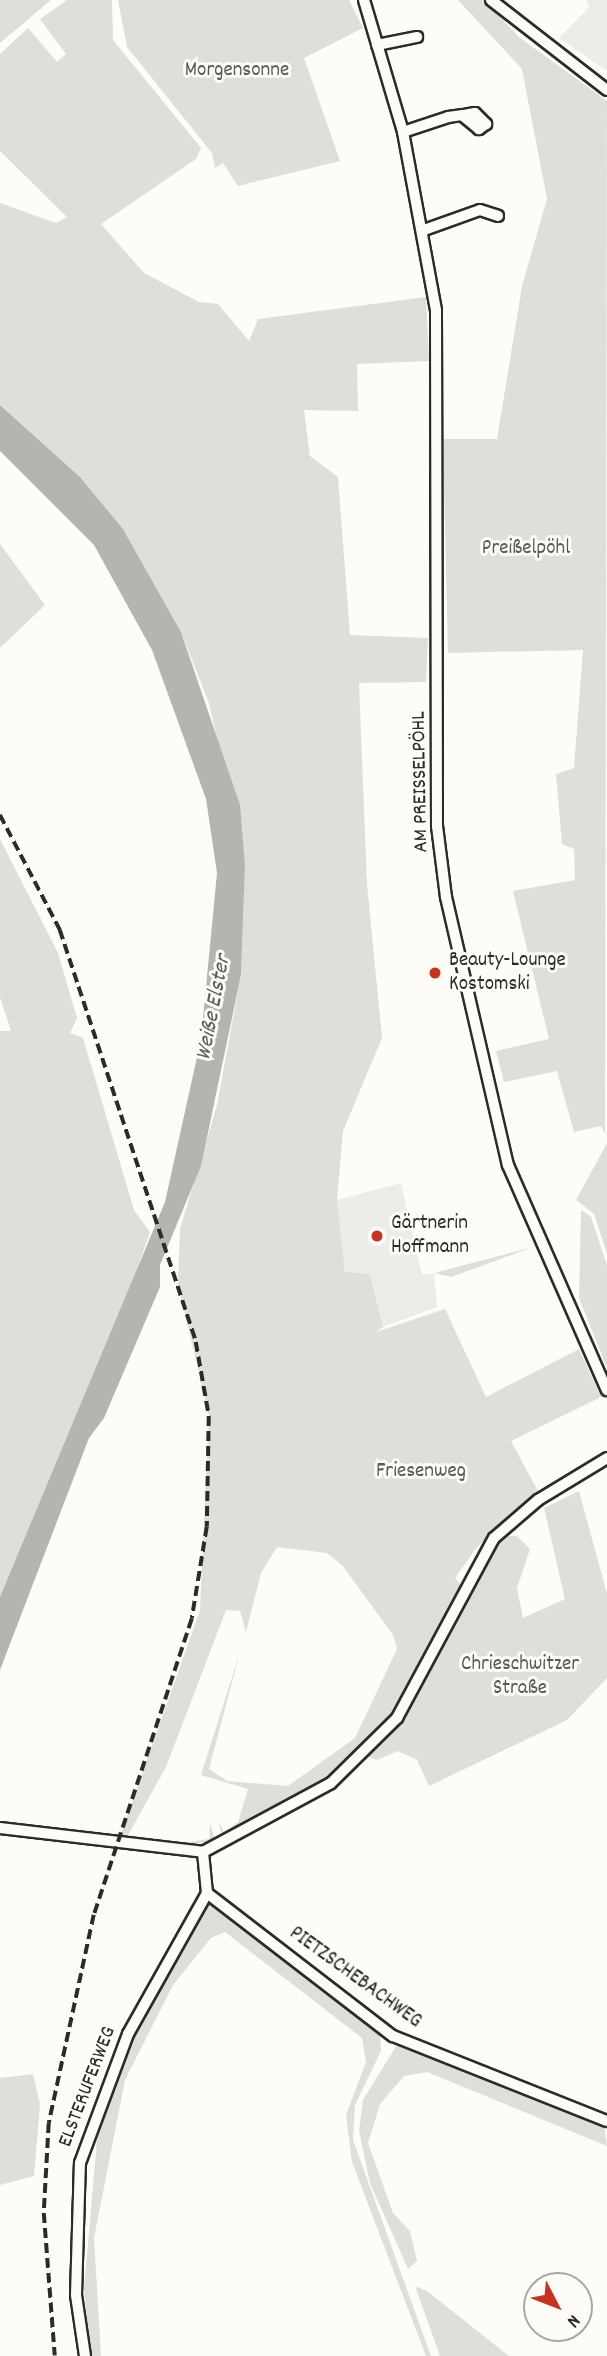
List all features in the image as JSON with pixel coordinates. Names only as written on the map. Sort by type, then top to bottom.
[{"type":"street","name":"AM PREISSELPÖHL","points":[[364,0],[402,132],[424,229],[436,310],[437,826],[446,897],[508,1165],[607,1390]]},
{"type":"street","points":[[491,0],[607,90]]},
{"type":"street","points":[[377,46],[417,37]]},
{"type":"street","points":[[402,132],[462,115]]},
{"type":"street","points":[[424,229],[480,211],[498,216]]},
{"type":"street","points":[[0,1828],[203,1852],[331,1783],[364,1755],[397,1717],[494,1538],[538,1500],[607,1458]]},
{"type":"street","points":[[203,1852],[207,1893]]},
{"type":"street","name":"PIETZSCHEBACHWEG","points":[[207,1893],[393,2036],[607,2120]]},
{"type":"street","name":"ELSTERUFERWEG","points":[[85,2356],[76,2295],[80,2163],[128,2034],[207,1893]]},
{"type":"shaded area","points":[[586,0],[607,0],[607,71],[559,38],[589,7]]},
{"type":"shaded area","name":"Gärtnerin Hoffmann","points":[[401,1183],[422,1275],[434,1273],[437,1307],[383,1327],[370,1274],[345,1272],[337,1200]]},
{"type":"green space","points":[[0,0],[51,0],[0,43]]},
{"type":"green space","points":[[67,0],[112,0],[113,40],[201,148],[196,159],[101,224],[144,273],[199,302],[218,304],[249,341],[258,319],[426,297],[429,361],[357,364],[358,411],[304,410],[310,456],[338,477],[350,635],[428,638],[426,682],[359,683],[367,884],[382,1038],[343,1131],[337,1200],[345,1272],[370,1274],[383,1327],[376,1332],[445,1309],[486,1397],[579,1349],[601,1397],[511,1441],[539,1493],[477,1547],[455,1578],[462,1586],[477,1582],[503,1536],[517,1536],[530,1549],[517,1588],[523,1618],[565,1599],[544,1508],[579,1491],[607,1594],[607,1678],[567,1720],[429,1786],[417,1760],[398,1751],[377,1760],[359,1753],[315,1788],[222,1835],[218,1821],[224,1832],[238,1822],[248,1789],[201,1775],[240,1652],[209,1769],[227,1781],[288,1786],[355,1738],[397,1649],[393,1635],[342,1565],[327,1553],[277,1547],[261,1573],[246,1632],[240,1611],[226,1610],[166,1767],[128,1835],[182,1843],[209,1839],[210,1823],[215,1840],[186,1846],[120,1837],[200,1610],[209,1416],[178,1284],[180,1229],[217,1105],[241,975],[245,866],[209,703],[181,632],[123,529],[80,477],[0,405],[0,203],[56,223],[67,217],[0,151],[0,54],[28,28],[57,62],[66,54],[40,19]]},
{"type":"green space","name":"Morgensonne","points":[[118,0],[349,0],[363,28],[304,58],[340,161],[238,186],[223,163],[215,168],[212,153],[127,47]]},
{"type":"green space","name":"Preißelpöhl","points":[[458,0],[484,0],[519,37],[607,101],[605,1134],[601,1126],[574,1132],[557,1071],[504,1082],[496,1051],[549,1039],[513,891],[575,880],[574,849],[562,844],[556,774],[574,768],[583,650],[448,653],[443,439],[497,439],[522,286],[547,199],[522,69]]},
{"type":"green space","points":[[0,544],[45,605],[0,648]]},
{"type":"green space","points":[[0,839],[58,953],[77,1018],[70,1033],[83,1038],[134,1210],[150,1232],[112,1340],[0,1597],[0,1031],[11,1031],[0,997]]},
{"type":"green space","points":[[607,1143],[607,1254],[594,1214],[576,1200]]},
{"type":"green space","points":[[581,1210],[591,1217],[607,1265],[607,1368],[579,1298]]},
{"type":"green space","points":[[533,1247],[451,1277],[434,1273]]},
{"type":"green space","points":[[210,1902],[380,2032],[381,2051],[355,2105],[353,2140],[431,2356],[426,2356],[352,2162],[346,2115],[366,2062],[362,2038],[225,1932],[211,1938],[173,1985],[125,2080],[94,2238],[101,2356],[90,2356],[84,2288],[97,2141],[125,2051]]},
{"type":"green space","points":[[398,2043],[604,2124],[607,2146],[427,2072],[404,2076],[380,2104],[368,2143],[393,2213],[410,2231],[417,2261],[408,2269],[370,2183],[359,2131],[363,2100]]},
{"type":"green space","points":[[33,2074],[40,2104],[34,2176],[0,2185],[0,2078]]},
{"type":"green space","points":[[415,2286],[427,2291],[509,2356],[440,2356]]},
{"type":"water","name":"Weiße Elster","points":[[0,405],[80,477],[123,529],[181,632],[240,805],[245,866],[241,975],[201,1166],[160,1265],[160,1287],[104,1418],[89,1438],[0,1670],[0,1597],[165,1202],[201,1039],[217,873],[206,799],[152,650],[94,545],[0,451]]},
{"type":"railway","points":[[0,815],[60,930],[196,1342],[209,1416],[207,1527],[192,1619],[94,1915],[49,2123],[44,2213],[55,2356]]},
{"type":"place","name":"Beauty-Lounge Kostomski","points":[[435,973]]},
{"type":"place","name":"Gärtnerin Hoffmann","points":[[377,1236]]},
{"type":"park label","name":"Friesenweg","points":[[421,1472]]},
{"type":"park label","name":"Chrieschwitzer Straße","points":[[520,1677]]}]
